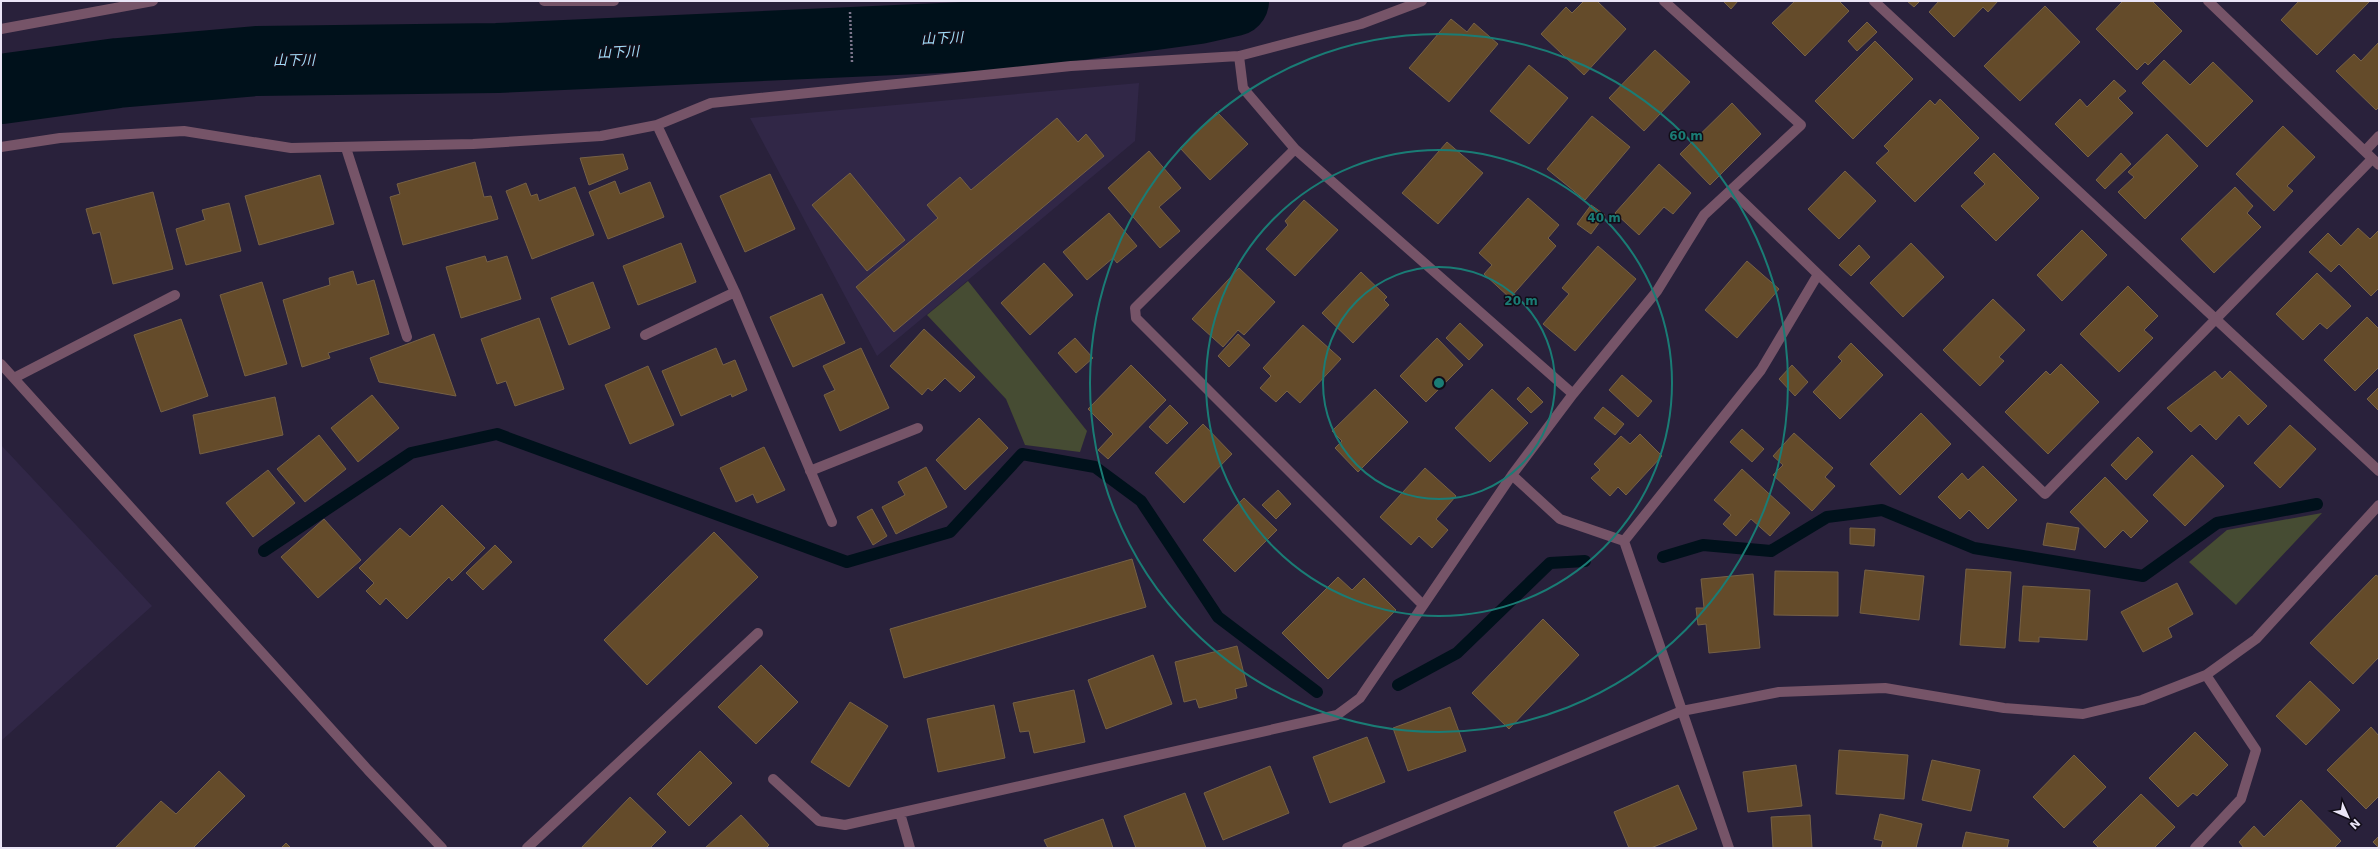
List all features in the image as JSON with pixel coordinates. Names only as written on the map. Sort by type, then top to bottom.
[{"type":"street","points":[[1,29],[153,1]]},
{"type":"street","points":[[544,1],[614,1]]},
{"type":"street","points":[[1,147],[60,138],[184,131],[291,148],[346,148],[601,136],[657,125],[711,103],[1071,66],[1240,56],[1361,24],[1422,1]]},
{"type":"street","points":[[773,779],[819,821],[845,825],[1337,715],[1360,698],[1512,475],[1573,394],[1657,291],[1704,216],[1801,125],[1664,1]]},
{"type":"street","points":[[1874,1],[2379,471]]},
{"type":"street","points":[[2208,1],[2372,158]]},
{"type":"street","points":[[1240,56],[1243,88],[1295,149],[1573,394]]},
{"type":"street","points":[[657,125],[735,292],[832,522]]},
{"type":"street","points":[[1731,190],[1817,276],[2045,494],[2372,158],[2379,136]]},
{"type":"street","points":[[346,148],[407,337]]},
{"type":"street","points":[[1295,149],[1135,308],[1136,318],[1423,605]]},
{"type":"street","points":[[1624,541],[1761,370],[1817,276]]},
{"type":"street","points":[[645,336],[735,292]]},
{"type":"street","points":[[14,378],[174,295]]},
{"type":"street","points":[[1,364],[368,770],[442,848]]},
{"type":"street","points":[[810,471],[918,428]]},
{"type":"street","points":[[1512,475],[1560,519],[1624,541]]},
{"type":"street","points":[[1347,848],[1682,711],[1779,692],[1885,688],[2004,708],[2083,714],[2142,700],[2206,675],[2256,640],[2379,504]]},
{"type":"street","points":[[1624,541],[1729,848]]},
{"type":"street","points":[[527,848],[758,633]]},
{"type":"street","points":[[2200,846],[2241,799],[2256,750],[2206,675]]},
{"type":"street","points":[[900,813],[910,848]]},
{"type":"path","points":[[850,12],[854,89]]},
{"type":"shaded area","points":[[1139,83],[1135,141],[877,356],[750,118]]},
{"type":"shaded area","points":[[1,445],[152,606],[1,741]]},
{"type":"green space","points":[[968,281],[1087,431],[1080,452],[1025,445],[1006,399],[927,315]]},
{"type":"green space","points":[[2322,513],[2236,605],[2189,562],[2227,530]]},
{"type":"building","points":[[1584,1],[1597,1],[1626,29],[1584,75],[1541,34],[1566,7],[1572,13]]},
{"type":"building","points":[[1723,1],[1738,1],[1731,9]]},
{"type":"building","points":[[1795,1],[1839,1],[1849,11],[1805,56],[1772,23]]},
{"type":"building","points":[[1907,1],[1920,1],[1914,7]]},
{"type":"building","points":[[1939,1],[1998,1],[1988,12],[1983,7],[1954,37],[1929,12]]},
{"type":"building","points":[[2123,1],[2152,1],[2182,31],[2148,65],[2145,62],[2137,70],[2096,29]]},
{"type":"building","points":[[2299,1],[2369,2],[2317,55],[2281,20]]},
{"type":"building","points":[[2045,6],[2080,42],[2020,101],[1984,66]]},
{"type":"building","points":[[1451,19],[1467,32],[1474,23],[1498,44],[1449,102],[1409,68]]},
{"type":"building","points":[[1867,22],[1877,32],[1857,51],[1848,41]]},
{"type":"building","points":[[1875,41],[1913,79],[1853,139],[1815,101]]},
{"type":"building","points":[[2379,42],[2379,107],[2376,110],[2336,71],[2354,54],[2361,61]]},
{"type":"building","points":[[1655,50],[1690,82],[1644,131],[1609,98]]},
{"type":"building","points":[[2164,60],[2190,85],[2213,62],[2253,101],[2207,147],[2142,83]]},
{"type":"building","points":[[1529,65],[1568,98],[1529,144],[1490,111]]},
{"type":"building","points":[[2114,80],[2126,91],[2118,98],[2133,113],[2088,157],[2055,124],[2080,99],[2087,107]]},
{"type":"building","points":[[1940,99],[1979,138],[1915,202],[1876,163],[1889,151],[1884,146],[1930,100],[1935,105]]},
{"type":"building","points":[[1732,103],[1761,134],[1710,185],[1680,154]]},
{"type":"building","points":[[1217,112],[1248,144],[1210,180],[1180,148]]},
{"type":"building","points":[[1592,116],[1630,147],[1585,200],[1547,169]]},
{"type":"building","points":[[1057,118],[1078,142],[1086,134],[1104,156],[894,332],[856,287],[938,218],[927,205],[960,177],[971,190]]},
{"type":"building","points":[[2283,126],[2315,157],[2287,186],[2293,191],[2274,211],[2236,174]]},
{"type":"building","points":[[2167,134],[2198,166],[2145,219],[2118,192],[2134,177],[2128,172]]},
{"type":"building","points":[[1447,142],[1483,173],[1438,224],[1402,193]]},
{"type":"building","points":[[1149,151],[1181,188],[1159,207],[1180,231],[1160,248],[1108,188]]},
{"type":"building","points":[[1994,153],[2039,198],[1996,241],[1961,206],[1985,184],[1974,173]]},
{"type":"building","points":[[2121,153],[2131,164],[2105,189],[2096,180]]},
{"type":"building","points":[[623,154],[628,169],[589,185],[580,158]]},
{"type":"building","points":[[475,162],[484,197],[491,196],[498,219],[403,245],[390,197],[400,194],[397,184]]},
{"type":"building","points":[[1659,164],[1691,193],[1673,214],[1664,207],[1639,235],[1615,213]]},
{"type":"building","points":[[1845,171],[1876,201],[1839,239],[1808,209]]},
{"type":"building","points":[[850,173],[905,240],[867,271],[812,205]]},
{"type":"building","points":[[770,174],[795,229],[745,252],[720,196]]},
{"type":"building","points":[[320,175],[334,224],[259,245],[245,196]]},
{"type":"building","points":[[615,181],[620,194],[650,182],[664,217],[608,239],[589,192]]},
{"type":"building","points":[[526,183],[531,196],[537,194],[539,201],[575,187],[594,235],[532,259],[506,191]]},
{"type":"building","points":[[2235,187],[2253,206],[2247,213],[2261,227],[2214,273],[2181,239]]},
{"type":"building","points":[[153,192],[173,269],[113,284],[100,232],[93,234],[86,209]]},
{"type":"building","points":[[1528,198],[1559,225],[1548,238],[1556,246],[1510,298],[1484,274],[1492,265],[1479,253]]},
{"type":"building","points":[[1304,200],[1338,230],[1295,276],[1266,249],[1288,225],[1285,221]]},
{"type":"building","points":[[229,203],[241,251],[186,265],[176,229],[205,220],[202,210]]},
{"type":"building","points":[[1591,205],[1605,215],[1591,234],[1577,224]]},
{"type":"building","points":[[1109,213],[1137,246],[1117,263],[1113,258],[1087,280],[1063,252]]},
{"type":"building","points":[[2358,228],[2370,239],[2379,230],[2379,288],[2371,296],[2339,264],[2331,272],[2309,252],[2328,233],[2341,246]]},
{"type":"building","points":[[2082,230],[2107,255],[2062,301],[2037,275]]},
{"type":"building","points":[[681,243],[696,282],[638,305],[623,266]]},
{"type":"building","points":[[1911,243],[1944,277],[1903,317],[1870,283]]},
{"type":"building","points":[[1859,245],[1870,257],[1851,276],[1839,265]]},
{"type":"building","points":[[1598,246],[1636,279],[1575,351],[1543,324],[1569,294],[1562,288]]},
{"type":"building","points":[[485,256],[487,262],[507,256],[521,299],[461,318],[446,267]]},
{"type":"building","points":[[1747,261],[1779,289],[1737,338],[1705,310]]},
{"type":"building","points":[[1044,263],[1073,295],[1030,335],[1001,303]]},
{"type":"building","points":[[1239,268],[1275,302],[1244,335],[1238,330],[1223,347],[1192,319]]},
{"type":"building","points":[[353,271],[357,285],[374,280],[389,334],[328,353],[330,358],[302,367],[283,300],[330,285],[329,278]]},
{"type":"building","points":[[1361,272],[1387,297],[1384,300],[1389,305],[1353,343],[1322,313]]},
{"type":"building","points":[[2317,273],[2351,306],[2327,329],[2320,323],[2303,340],[2276,314]]},
{"type":"building","points":[[262,282],[287,364],[245,376],[220,295]]},
{"type":"building","points":[[593,282],[610,328],[569,345],[551,298]]},
{"type":"building","points":[[2128,286],[2158,316],[2144,330],[2153,338],[2119,372],[2080,334]]},
{"type":"building","points":[[822,294],[845,343],[793,367],[770,317]]},
{"type":"building","points":[[1993,299],[2025,330],[1999,357],[2004,361],[1980,386],[1943,350]]},
{"type":"building","points":[[2367,317],[2379,329],[2379,367],[2355,391],[2324,360]]},
{"type":"building","points":[[539,318],[564,389],[515,406],[506,381],[497,384],[481,339]]},
{"type":"building","points":[[181,319],[208,396],[161,412],[134,335]]},
{"type":"building","points":[[1460,323],[1483,345],[1469,360],[1446,338]]},
{"type":"building","points":[[1303,325],[1341,359],[1300,403],[1287,391],[1276,402],[1260,388],[1271,376],[1263,368]]},
{"type":"building","points":[[924,329],[975,377],[960,392],[945,378],[932,391],[928,388],[922,395],[890,366]]},
{"type":"building","points":[[434,334],[456,396],[379,382],[370,358]]},
{"type":"building","points":[[1238,334],[1250,345],[1229,367],[1218,356]]},
{"type":"building","points":[[1075,338],[1093,358],[1076,373],[1058,353]]},
{"type":"building","points":[[1437,338],[1463,365],[1426,402],[1400,376]]},
{"type":"building","points":[[1851,343],[1883,375],[1840,419],[1813,392],[1842,361],[1838,357]]},
{"type":"building","points":[[716,348],[723,365],[735,360],[747,390],[732,397],[731,394],[681,416],[662,371]]},
{"type":"building","points":[[861,348],[889,408],[840,431],[824,395],[835,390],[823,366]]},
{"type":"building","points":[[2061,364],[2099,402],[2048,454],[2005,412],[2046,371],[2050,375]]},
{"type":"building","points":[[1131,365],[1166,400],[1108,459],[1098,450],[1113,434],[1088,409]]},
{"type":"building","points":[[1792,365],[1808,382],[1795,396],[1779,379]]},
{"type":"building","points":[[648,366],[674,425],[630,444],[605,385]]},
{"type":"building","points":[[2215,371],[2222,379],[2230,371],[2267,406],[2248,425],[2239,415],[2216,440],[2200,424],[2191,432],[2167,408]]},
{"type":"building","points":[[1622,375],[1652,401],[1638,417],[1609,390]]},
{"type":"building","points":[[1528,387],[1543,402],[1531,413],[1517,399]]},
{"type":"building","points":[[2379,387],[2379,411],[2367,399]]},
{"type":"building","points":[[1375,389],[1408,422],[1358,472],[1335,448],[1342,441],[1332,431]]},
{"type":"building","points":[[1492,389],[1528,423],[1490,462],[1455,428]]},
{"type":"building","points":[[372,395],[399,428],[358,462],[331,428]]},
{"type":"building","points":[[275,397],[283,435],[200,454],[193,415]]},
{"type":"building","points":[[1170,405],[1188,423],[1167,444],[1149,427]]},
{"type":"building","points":[[1603,407],[1624,424],[1615,435],[1594,418]]},
{"type":"building","points":[[1921,413],[1951,444],[1900,495],[1870,464]]},
{"type":"building","points":[[979,418],[1008,448],[965,490],[936,460]]},
{"type":"building","points":[[1203,424],[1232,454],[1184,503],[1155,473]]},
{"type":"building","points":[[2290,425],[2316,449],[2280,488],[2254,463]]},
{"type":"building","points":[[1742,429],[1764,449],[1752,462],[1730,442]]},
{"type":"building","points":[[1794,433],[1833,468],[1825,477],[1835,486],[1812,511],[1773,475],[1783,465],[1773,456]]},
{"type":"building","points":[[1640,434],[1662,456],[1626,495],[1618,487],[1610,496],[1591,478],[1600,470],[1594,464],[1621,436],[1630,444]]},
{"type":"building","points":[[319,435],[346,469],[305,502],[277,469]]},
{"type":"building","points":[[2138,437],[2153,452],[2126,480],[2111,465]]},
{"type":"building","points":[[764,447],[785,490],[757,503],[753,494],[736,502],[720,468]]},
{"type":"building","points":[[2192,455],[2224,486],[2185,526],[2153,495]]},
{"type":"building","points":[[1983,466],[2017,500],[1988,529],[1969,510],[1960,519],[1938,497],[1962,473],[1968,480]]},
{"type":"building","points":[[926,467],[947,507],[896,534],[882,507],[905,495],[898,482]]},
{"type":"building","points":[[1425,468],[1456,496],[1436,519],[1448,530],[1432,548],[1419,536],[1411,545],[1380,517]]},
{"type":"building","points":[[1742,469],[1790,513],[1770,536],[1751,519],[1736,536],[1723,524],[1731,515],[1714,500]]},
{"type":"building","points":[[268,470],[295,503],[253,537],[226,503]]},
{"type":"building","points":[[2105,477],[2148,521],[2131,538],[2123,530],[2105,548],[2070,512]]},
{"type":"building","points":[[1278,490],[1291,504],[1276,519],[1262,505]]},
{"type":"building","points":[[1244,498],[1277,530],[1235,572],[1203,540]]},
{"type":"building","points":[[442,505],[485,548],[452,581],[449,577],[407,619],[386,598],[380,605],[366,591],[374,583],[359,568],[400,528],[410,537]]},
{"type":"building","points":[[872,509],[887,536],[873,545],[857,517]]},
{"type":"building","points":[[324,519],[361,560],[318,598],[281,557]]},
{"type":"building","points":[[2047,523],[2079,528],[2075,550],[2043,545]]},
{"type":"building","points":[[1850,528],[1875,529],[1874,546],[1850,544]]},
{"type":"building","points":[[714,532],[758,577],[647,685],[604,640]]},
{"type":"building","points":[[495,545],[512,562],[483,590],[466,573]]},
{"type":"building","points":[[1132,559],[1146,607],[904,678],[890,629]]},
{"type":"building","points":[[1966,569],[2011,572],[2005,648],[1960,645]]},
{"type":"building","points":[[1865,570],[1924,576],[1919,620],[1860,613]]},
{"type":"building","points":[[1775,571],[1838,572],[1838,616],[1774,615]]},
{"type":"building","points":[[1753,574],[1760,648],[1709,653],[1706,624],[1698,625],[1696,608],[1704,608],[1701,579]]},
{"type":"building","points":[[2376,575],[2379,577],[2379,657],[2353,684],[2310,643]]},
{"type":"building","points":[[1338,577],[1352,590],[1364,578],[1396,610],[1328,679],[1282,633]]},
{"type":"building","points":[[2177,583],[2193,614],[2168,628],[2172,637],[2143,652],[2121,612]]},
{"type":"building","points":[[2023,586],[2090,590],[2087,640],[2039,637],[2039,642],[2019,641]]},
{"type":"building","points":[[1543,619],[1579,655],[1509,729],[1472,693]]},
{"type":"building","points":[[1237,646],[1247,686],[1235,689],[1237,698],[1199,708],[1196,699],[1184,702],[1175,662]]},
{"type":"building","points":[[1153,655],[1172,704],[1106,729],[1088,680]]},
{"type":"building","points":[[761,665],[798,702],[756,744],[718,707]]},
{"type":"building","points":[[2310,681],[2340,710],[2306,745],[2276,716]]},
{"type":"building","points":[[1074,690],[1085,742],[1034,753],[1029,731],[1020,732],[1013,703]]},
{"type":"building","points":[[850,702],[888,726],[849,787],[811,762]]},
{"type":"building","points":[[994,705],[1005,758],[938,772],[927,719]]},
{"type":"building","points":[[1450,707],[1466,751],[1408,771],[1393,728]]},
{"type":"building","points":[[2371,727],[2379,736],[2379,796],[2366,809],[2327,770]]},
{"type":"building","points":[[2195,732],[2228,765],[2197,796],[2193,793],[2178,807],[2149,778]]},
{"type":"building","points":[[1367,737],[1385,782],[1330,803],[1313,757]]},
{"type":"building","points":[[1839,750],[1908,755],[1904,799],[1836,794]]},
{"type":"building","points":[[700,751],[732,783],[689,826],[657,794]]},
{"type":"building","points":[[2074,755],[2106,787],[2064,828],[2033,797]]},
{"type":"building","points":[[1932,760],[1980,770],[1971,811],[1922,800]]},
{"type":"building","points":[[1796,765],[1802,806],[1748,812],[1743,772]]},
{"type":"building","points":[[1270,766],[1289,813],[1223,840],[1204,793]]},
{"type":"building","points":[[219,771],[245,796],[193,848],[115,848],[161,801],[176,814]]},
{"type":"building","points":[[1678,785],[1697,829],[1651,848],[1629,848],[1614,812]]},
{"type":"building","points":[[1185,793],[1206,848],[1136,848],[1124,816]]},
{"type":"building","points":[[2141,794],[2175,827],[2154,848],[2099,848],[2093,842]]},
{"type":"building","points":[[630,797],[666,832],[650,848],[581,848]]},
{"type":"building","points":[[2301,800],[2341,841],[2334,848],[2244,848],[2239,842],[2254,826],[2264,837]]},
{"type":"building","points":[[1880,814],[1922,824],[1916,848],[1881,848],[1883,841],[1874,839]]},
{"type":"building","points":[[741,815],[769,845],[766,848],[705,848]]},
{"type":"building","points":[[1810,815],[1812,848],[1773,848],[1771,817]]},
{"type":"building","points":[[1103,819],[1113,848],[1048,848],[1044,840]]},
{"type":"building","points":[[1966,832],[2009,840],[2007,848],[1962,848]]},
{"type":"building","points":[[2379,836],[2379,848],[2373,842]]},
{"type":"building","points":[[286,843],[291,848],[281,848]]},
{"type":"waterway","name":"山下川","points":[[1,89],[118,73],[256,61],[497,58],[1008,35],[1198,9],[1234,1]]},
{"type":"waterway","points":[[264,551],[411,453],[497,434],[847,562],[950,532],[1022,454],[1095,467],[1141,501],[1218,617],[1317,692]]},
{"type":"waterway","points":[[1663,557],[1703,545],[1771,551],[1827,517],[1882,510],[1974,548],[2143,576],[2217,523],[2317,504]]},
{"type":"waterway","points":[[1398,685],[1457,653],[1550,563],[1585,561]]}]
